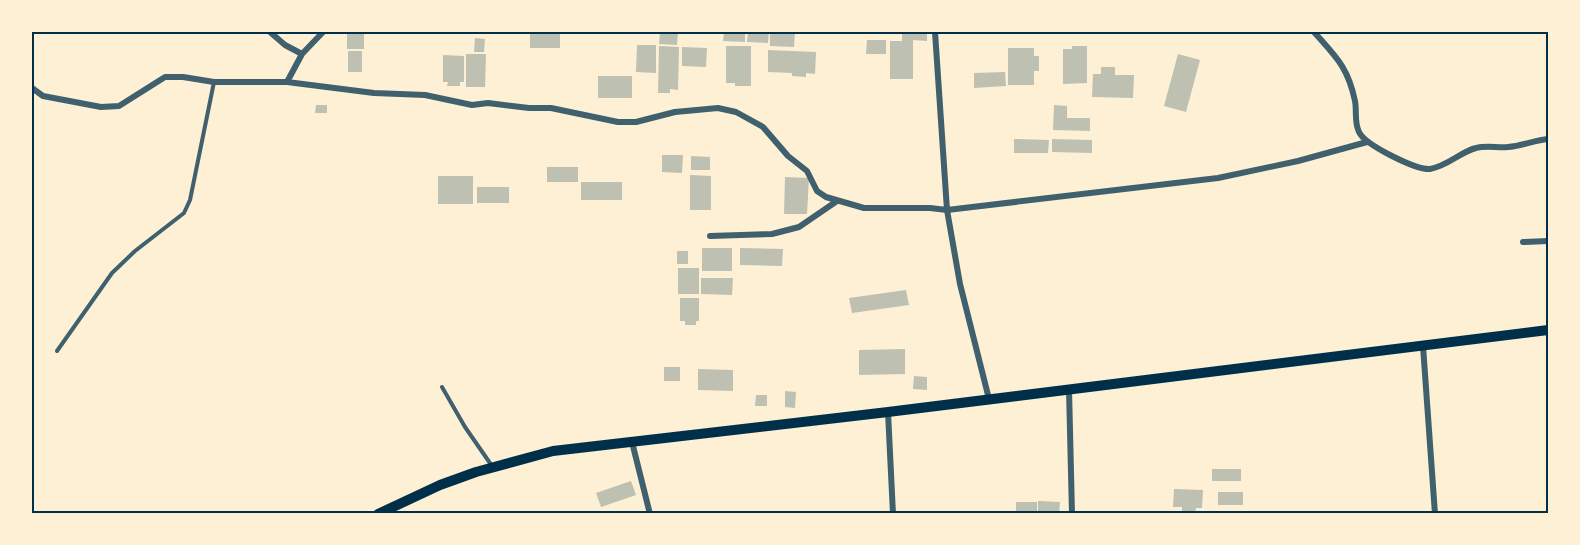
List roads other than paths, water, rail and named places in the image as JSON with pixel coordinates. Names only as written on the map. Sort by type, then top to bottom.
[{"type":"main road","points":[[378,513],[440,485],[492,466],[553,451],[1548,330]]},
{"type":"street","points":[[270,32],[285,45],[302,54]]},
{"type":"street","points":[[287,82],[302,54],[323,32]]},
{"type":"street","points":[[934,32],[947,210],[960,284],[989,399]]},
{"type":"street","points":[[1314,32],[1348,73],[1356,107],[1355,122],[1359,134],[1366,142],[1403,161],[1430,169],[1448,163],[1477,148],[1514,146],[1548,139]]},
{"type":"street","points":[[32,88],[43,96],[101,107],[119,106],[165,77],[183,77],[214,82],[287,82],[374,93],[425,95],[472,105],[488,103],[551,108],[618,122],[636,122],[675,112],[718,108],[736,112],[763,127],[788,156],[807,171],[817,191],[837,201],[864,208],[947,210],[1218,178],[1298,161],[1366,142]]},
{"type":"street","points":[[710,236],[772,234],[800,227],[837,201]]},
{"type":"street","points":[[1522,242],[1548,241]]},
{"type":"street","points":[[1423,346],[1434,513]]},
{"type":"street","points":[[1070,388],[1072,513]]},
{"type":"street","points":[[888,412],[892,513]]},
{"type":"street","points":[[632,441],[650,513]]},
{"type":"lane","points":[[57,351],[112,273],[135,251],[184,213],[190,200],[214,82]]},
{"type":"lane","points":[[442,387],[465,427],[492,466]]}]
